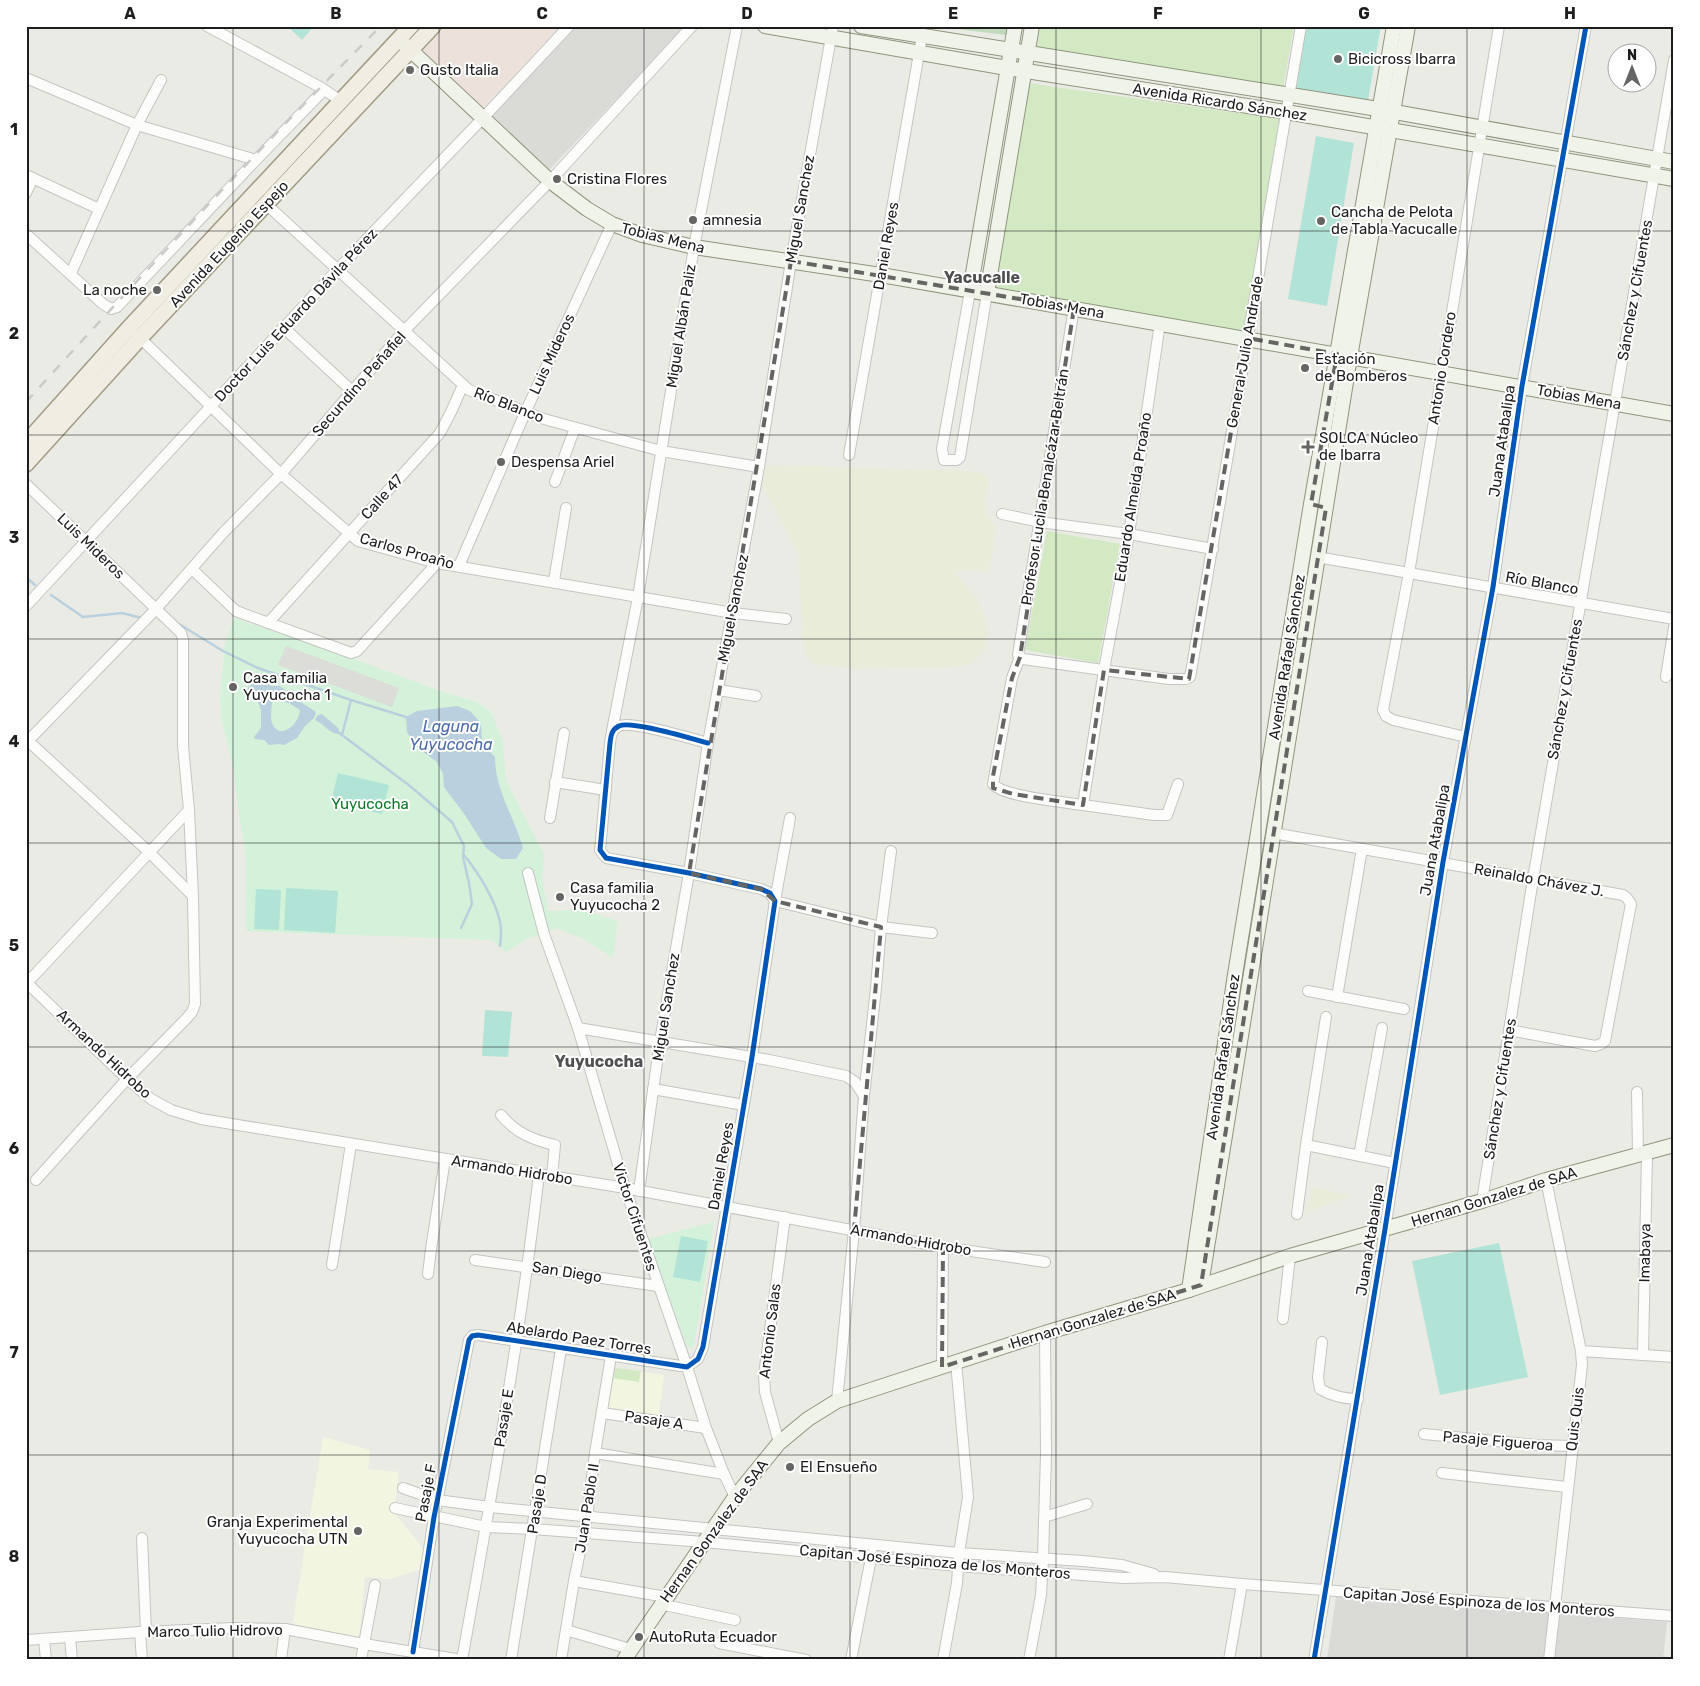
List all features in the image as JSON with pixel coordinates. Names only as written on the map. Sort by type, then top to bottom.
[{"type":"main road","name":"Avenida Eugenio Espejo","points":[[26,443],[129,328],[411,26]]},
{"type":"main road","name":"Avenida Eugenio Espejo","points":[[26,464],[140,338],[433,26]]},
{"type":"street","points":[[207,26],[341,101]]},
{"type":"street","name":"Doctor Luis Eduardo Dávila Pérez","points":[[26,606],[336,270],[569,26]]},
{"type":"street","name":"Secundino Peñafiel","points":[[27,741],[156,609],[223,533],[280,474],[404,332],[550,181],[692,26]]},
{"type":"street","name":"Miguel Albán Paliz","points":[[689,873],[606,858],[600,850],[610,743],[638,597],[694,247],[737,26]]},
{"type":"street","name":"Avenida Ricardo Sánchez","points":[[765,26],[832,32],[1007,68],[1286,112],[1674,179]]},
{"type":"street","name":"Avenida Ricardo Sánchez","points":[[861,26],[1378,110],[1674,162]]},
{"type":"street","points":[[1014,26],[942,449],[944,460],[949,461],[957,460],[960,457],[1032,26]]},
{"type":"street","name":"General Julio Andrade","points":[[1104,670],[1169,679],[1186,679],[1190,677],[1301,26]]},
{"type":"street","name":"Avenida Rafael Sánchez","points":[[1195,1287],[1234,981],[1312,504],[1343,356],[1382,129],[1378,110],[1394,26]]},
{"type":"street","name":"Avenida Rafael Sánchez","points":[[1382,129],[1392,113],[1408,26]]},
{"type":"street","name":"Antonio Cordero","points":[[1466,737],[1393,720],[1386,716],[1383,710],[1409,573],[1499,26]]},
{"type":"street","name":"Juana Atabalipa","points":[[1314,1660],[1358,1399],[1443,862],[1493,587],[1522,386],[1586,26]]},
{"type":"street","name":"Miguel Sanchez","points":[[639,1191],[660,1041],[689,873],[708,744],[759,467],[791,260],[832,32]]},
{"type":"street","name":"Daniel Reyes","points":[[849,455],[922,36]]},
{"type":"street","name":"Tobias Mena","points":[[399,40],[550,181],[587,209],[612,224],[642,235],[694,247],[791,260],[987,293],[1674,414]]},
{"type":"street","name":"Sánchez y Cifuentes","points":[[1482,1201],[1532,879],[1674,60]]},
{"type":"street","points":[[26,78],[137,125],[256,160]]},
{"type":"street","points":[[71,273],[137,125],[161,80]]},
{"type":"street","points":[[26,234],[103,304],[111,309],[117,307],[324,90]]},
{"type":"street","points":[[26,193],[29,177],[99,209]]},
{"type":"street","name":"Río Blanco","points":[[266,204],[469,390],[525,413],[661,451],[759,467]]},
{"type":"street","name":"Luis Mideros","points":[[459,566],[525,413],[612,224]]},
{"type":"street","name":"Profesor Lucila Benalcázar Beltrán","points":[[1074,308],[1018,651],[1024,658],[1012,678],[993,784],[997,789],[1013,794],[1083,805]]},
{"type":"street","name":"Eduardo Almeida Proaño","points":[[1083,805],[1104,670],[1129,534],[1160,323]]},
{"type":"street","points":[[283,327],[352,391]]},
{"type":"street","name":"Carlos Proaño","points":[[129,328],[280,474],[358,541],[437,563],[554,581],[733,613],[786,619]]},
{"type":"street","name":"Avenida Rafael Sánchez","points":[[1195,1287],[1273,833],[1326,508],[1343,356]]},
{"type":"street","name":"Calle 47","points":[[268,623],[440,433],[463,384]]},
{"type":"street","points":[[555,482],[575,428]]},
{"type":"street","name":"Luis Mideros","points":[[26,484],[87,540],[156,609],[180,634],[184,646],[183,746],[189,810],[195,1004],[192,1012],[186,1019],[127,1079],[36,1180]]},
{"type":"street","points":[[1312,504],[1326,508]]},
{"type":"street","points":[[554,581],[566,508]]},
{"type":"street","points":[[1002,514],[1040,522],[1129,534],[1213,549]]},
{"type":"street","name":"Río Blanco","points":[[1317,557],[1674,619]]},
{"type":"street","points":[[192,569],[236,612],[351,653],[357,651],[437,563]]},
{"type":"street","points":[[1666,677],[1674,627]]},
{"type":"street","points":[[1024,658],[1104,670]]},
{"type":"street","points":[[718,690],[756,696]]},
{"type":"street","points":[[612,731],[619,726],[633,725],[708,744]]},
{"type":"street","points":[[550,818],[564,733]]},
{"type":"street","points":[[27,741],[149,852],[193,896]]},
{"type":"street","points":[[555,782],[606,790]]},
{"type":"street","points":[[1083,805],[1154,815],[1167,815],[1178,784]]},
{"type":"street","points":[[27,983],[189,810]]},
{"type":"street","name":"Daniel Reyes","points":[[687,1367],[698,1359],[703,1347],[790,818]]},
{"type":"street","name":"Reinaldo Chávez J.","points":[[1273,833],[1362,850],[1443,862],[1627,898],[1631,904],[1605,1041],[1595,1046],[1509,1030]]},
{"type":"street","points":[[1337,997],[1362,850]]},
{"type":"street","points":[[837,1401],[854,1230],[864,1096],[876,988],[880,927],[891,851]]},
{"type":"street","name":"Victor Cifuentes","points":[[528,873],[544,934],[578,1028],[625,1188],[687,1367],[706,1428],[735,1497]]},
{"type":"street","points":[[689,873],[761,890],[770,893],[775,901],[880,927],[932,933]]},
{"type":"street","name":"Armando Hidrobo","points":[[27,983],[127,1079],[151,1099],[170,1110],[201,1119],[625,1188],[943,1247],[1045,1262]]},
{"type":"street","points":[[1308,991],[1404,1009]]},
{"type":"street","points":[[1297,1214],[1326,1017]]},
{"type":"street","points":[[578,1028],[752,1057],[846,1076],[854,1082],[864,1096]]},
{"type":"street","points":[[1358,1156],[1382,1028]]},
{"type":"street","points":[[653,1089],[744,1106]]},
{"type":"street","name":"Imabaya","points":[[1637,1092],[1642,1154],[1643,1354]]},
{"type":"street","points":[[502,1115],[515,1129],[525,1136],[555,1146],[552,1176]]},
{"type":"street","points":[[332,1265],[351,1144]]},
{"type":"street","name":"Hernan Gonzalez de SAA","points":[[627,1654],[735,1497],[779,1443],[808,1419],[837,1401],[1290,1256],[1482,1201],[1546,1180],[1674,1145]]},
{"type":"street","points":[[1306,1146],[1395,1163]]},
{"type":"street","points":[[428,1274],[430,1249],[446,1159]]},
{"type":"street","name":"Pasaje E","points":[[462,1660],[490,1507],[528,1267],[539,1174]]},
{"type":"street","name":"Quis Quis","points":[[1546,1180],[1581,1350],[1582,1365],[1549,1660]]},
{"type":"street","name":"Antonio Salas","points":[[779,1443],[765,1392],[764,1374],[785,1217]]},
{"type":"street","points":[[942,1367],[943,1247]]},
{"type":"street","points":[[1283,1319],[1290,1256]]},
{"type":"street","name":"San Diego","points":[[475,1260],[658,1286]]},
{"type":"street","points":[[1029,1660],[1041,1596],[1043,1558],[1045,1333]]},
{"type":"street","name":"Abelardo Paez Torres","points":[[469,1340],[472,1336],[478,1335],[687,1367]]},
{"type":"street","name":"Pasaje F","points":[[413,1652],[437,1500],[469,1340]]},
{"type":"street","points":[[1322,1342],[1318,1378],[1320,1389],[1331,1395],[1346,1399],[1358,1399]]},
{"type":"street","name":"Pasaje D","points":[[511,1660],[561,1349]]},
{"type":"street","points":[[1581,1350],[1674,1357]]},
{"type":"street","name":"Juan Pablo II","points":[[561,1660],[574,1581],[588,1518],[611,1356]]},
{"type":"street","points":[[943,1660],[957,1583],[959,1553],[968,1497],[956,1362]]},
{"type":"street","name":"Pasaje A","points":[[602,1413],[706,1428]]},
{"type":"street","name":"Pasaje Figueroa","points":[[1424,1434],[1572,1446]]},
{"type":"street","points":[[596,1453],[724,1474]]},
{"type":"street","points":[[1442,1473],[1567,1487]]},
{"type":"street","name":"Capitan José Espinoza de los Monteros","points":[[403,1488],[437,1500],[490,1507],[536,1510],[588,1518],[959,1553],[1043,1558],[1122,1566],[1165,1577]]},
{"type":"street","points":[[1044,1517],[1087,1504]]},
{"type":"street","name":"Capitan José Espinoza de los Monteros","points":[[395,1508],[486,1527],[704,1542],[958,1566],[1123,1578],[1165,1577],[1674,1616]]},
{"type":"street","points":[[142,1538],[142,1660]]},
{"type":"street","points":[[851,1660],[875,1544]]},
{"type":"street","points":[[574,1581],[663,1600],[735,1620]]},
{"type":"street","points":[[1228,1660],[1242,1584]]},
{"type":"street","points":[[361,1660],[375,1585]]},
{"type":"street","name":"Marco Tulio Hidrovo","points":[[26,1640],[233,1628],[285,1629],[462,1660]]},
{"type":"street","points":[[281,1660],[285,1629]]},
{"type":"street","points":[[566,1630],[627,1654]]},
{"type":"street","points":[[70,1637],[72,1660]]},
{"type":"street","points":[[44,1639],[46,1660]]},
{"type":"street","points":[[719,1643],[750,1655],[806,1660]]},
{"type":"highlighted area","points":[[791,261],[1074,308],[1020,657],[1012,678],[993,776],[993,788],[1013,794],[1083,805],[1104,670],[1189,679],[1247,338],[1337,354],[1311,504],[1326,508],[1201,1285],[942,1367],[943,1247],[854,1230],[881,927],[775,901],[761,889],[689,873]]},
{"type":"shaded area","points":[[446,26],[561,26],[482,109],[420,54]]},
{"type":"shaded area","points":[[576,26],[686,26],[549,170],[491,116]]},
{"type":"shaded area","points":[[766,465],[968,471],[981,473],[988,478],[985,502],[987,514],[996,527],[989,572],[962,570],[955,573],[977,599],[988,630],[985,650],[971,664],[944,668],[857,669],[813,664],[805,654],[802,638],[799,557],[762,485]]},
{"type":"shaded area","points":[[286,646],[399,688],[392,707],[278,665]]},
{"type":"shaded area","points":[[1312,1187],[1353,1196],[1306,1212]]},
{"type":"shaded area","points":[[616,1368],[664,1375],[658,1417],[607,1410],[612,1378]]},
{"type":"shaded area","name":"Granja Experimental Yuyucocha UTN","points":[[323,1437],[370,1450],[368,1469],[399,1472],[394,1512],[424,1550],[420,1570],[389,1579],[365,1577],[359,1638],[292,1626]]},
{"type":"shaded area","points":[[1336,1596],[1667,1622],[1663,1660],[1327,1660]]},
{"type":"green space","points":[[287,26],[314,26],[302,40]]},
{"type":"green space","points":[[932,26],[1008,26],[1006,35]]},
{"type":"green space","points":[[1040,26],[1294,26],[1283,88],[1037,47]]},
{"type":"green space","name":"Bicicross Ibarra","points":[[1306,26],[1381,26],[1368,100],[1295,89]]},
{"type":"green space","points":[[1027,83],[1280,119],[1244,331],[992,287]]},
{"type":"green space","name":"Cancha de Pelota de Tabla Yacucalle","points":[[1316,136],[1354,143],[1327,306],[1288,299]]},
{"type":"green space","points":[[1047,531],[1120,544],[1098,663],[1025,650]]},
{"type":"green space","name":"Yuyucocha","points":[[234,618],[341,654],[440,691],[477,702],[491,712],[503,742],[506,781],[544,855],[542,878],[548,911],[582,910],[618,921],[613,958],[584,939],[556,928],[544,934],[528,938],[506,952],[492,940],[246,931],[246,862],[233,768],[221,716],[220,697],[225,645]]},
{"type":"green space","points":[[338,773],[389,785],[382,814],[331,802]]},
{"type":"green space","points":[[286,888],[338,891],[335,933],[284,930]]},
{"type":"green space","points":[[256,889],[281,890],[279,930],[254,929]]},
{"type":"green space","points":[[485,1010],[512,1012],[508,1057],[482,1056]]},
{"type":"green space","points":[[714,1222],[694,1346],[690,1348],[687,1346],[648,1239]]},
{"type":"green space","points":[[681,1236],[708,1241],[700,1282],[673,1277]]},
{"type":"green space","points":[[1499,1243],[1528,1377],[1440,1395],[1412,1261]]},
{"type":"green space","points":[[616,1368],[641,1371],[639,1382],[612,1378]]},
{"type":"water","points":[[258,677],[271,686],[280,686],[316,712],[314,718],[305,726],[297,738],[284,745],[269,745],[264,740],[255,739],[254,737],[261,728],[261,710],[255,694],[247,691]],"holes":[[[272,699],[289,703],[300,710],[299,715],[293,725],[284,731],[280,731],[272,723]]]},
{"type":"water","name":"Laguna Yuyucocha","points":[[457,706],[470,711],[481,723],[482,744],[495,757],[501,792],[523,848],[516,859],[501,859],[486,848],[444,787],[443,773],[436,761],[417,748],[407,732],[406,717],[417,711]]},
{"type":"water","points":[[322,714],[339,729],[337,734],[331,732],[315,720],[318,715]]},
{"type":"waterway","points":[[26,577],[35,585]]},
{"type":"waterway","points":[[51,595],[83,617],[122,613],[142,618]]},
{"type":"waterway","points":[[179,624],[223,651],[258,668],[406,717]]},
{"type":"waterway","points":[[342,735],[351,700]]},
{"type":"waterway","points":[[338,732],[410,786],[452,822],[464,846],[463,857],[472,904],[461,928]]},
{"type":"waterway","points":[[463,854],[480,877],[498,913],[501,925],[500,946]]},
{"type":"railway","points":[[26,402],[157,259],[381,26]]},
{"type":"cycle path","points":[[1314,1660],[1443,862],[1493,587],[1522,386],[1586,26]]},
{"type":"cycle path","points":[[413,1652],[434,1517],[469,1340],[472,1336],[478,1335],[687,1367],[698,1359],[703,1347],[752,1057],[775,901],[770,893],[761,889],[689,873],[606,858],[600,850],[610,743],[614,729],[626,725],[636,726],[708,743]]},
{"type":"place","name":"Bicicross Ibarra","points":[[1338,59]]},
{"type":"place","name":"Gusto Italia","points":[[410,70]]},
{"type":"place","name":"Cristina Flores","points":[[557,179]]},
{"type":"place","name":"amnesia","points":[[693,220]]},
{"type":"place","name":"Cancha de Pelota de Tabla Yacucalle","points":[[1321,221]]},
{"type":"place","name":"La noche","points":[[157,290]]},
{"type":"place","name":"Estación de Bomberos","points":[[1305,368]]},
{"type":"place","name":"SOLCA Núcleo de Ibarra","points":[[1308,447]]},
{"type":"place","name":"Despensa Ariel","points":[[501,462]]},
{"type":"place","name":"Casa familia Yuyucocha 1","points":[[233,687]]},
{"type":"place","name":"Casa familia Yuyucocha 2","points":[[560,897]]},
{"type":"place","name":"El Ensueño","points":[[790,1467]]},
{"type":"place","name":"Granja Experimental Yuyucocha UTN","points":[[358,1531]]},
{"type":"place","name":"AutoRuta Ecuador","points":[[639,1637]]},
{"type":"district","name":"Yacucalle","points":[[982,277]]},
{"type":"district","name":"Yuyucocha","points":[[599,1061]]}]
